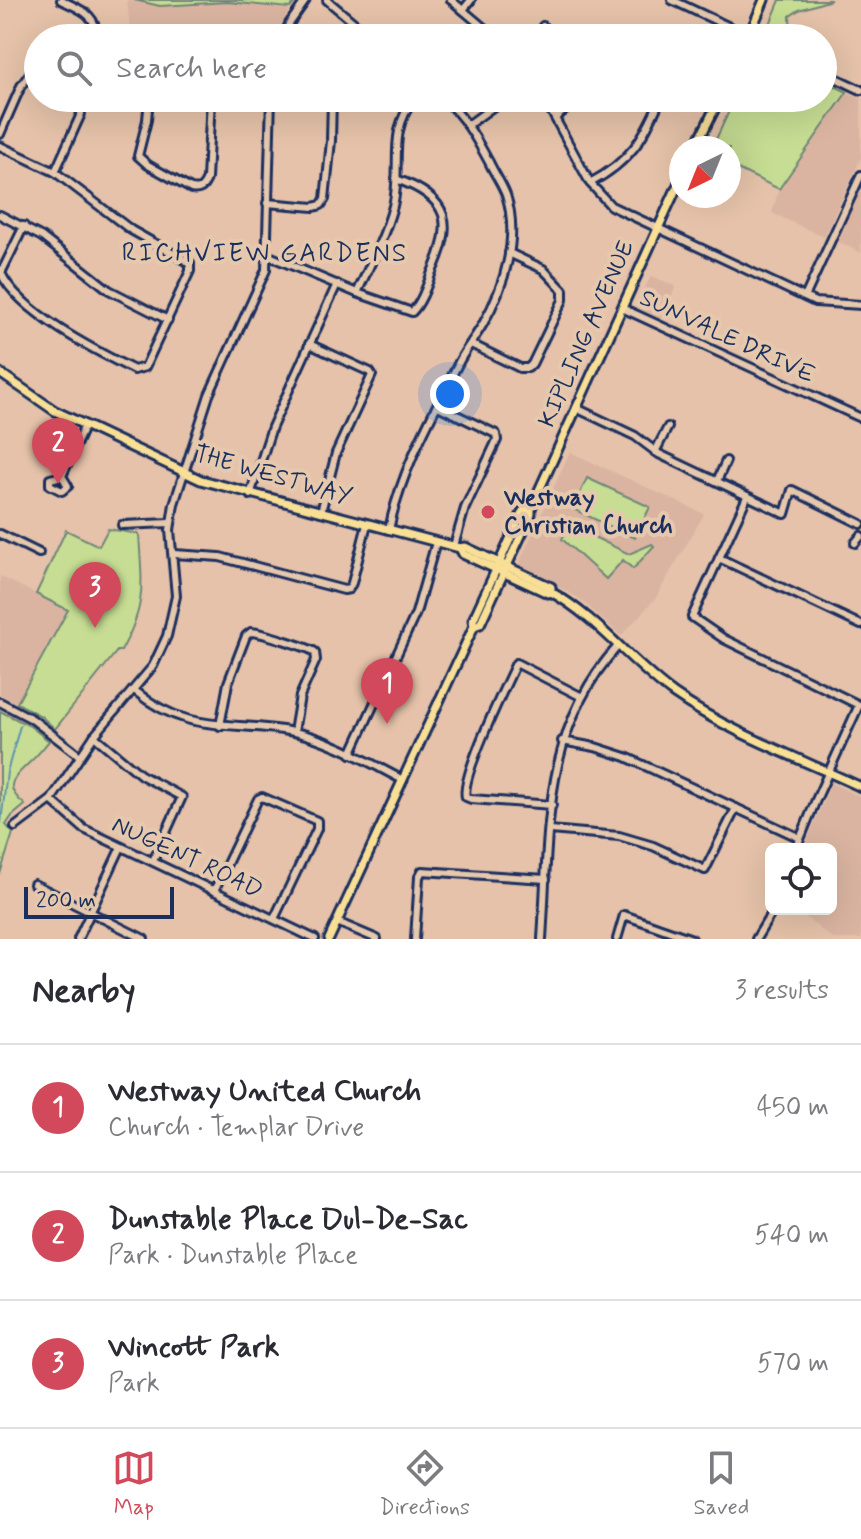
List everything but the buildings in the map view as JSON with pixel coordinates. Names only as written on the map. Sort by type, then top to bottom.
[{"type":"main road","points":[[755,24],[764,0]]},
{"type":"main road","points":[[701,136],[713,112]]},
{"type":"main road","name":"KIPLING AVENUE","points":[[329,939],[474,626],[480,624],[523,511],[531,508],[669,202]]},
{"type":"main road","name":"THE WESTWAY","points":[[0,373],[38,401],[184,472],[250,495],[465,547],[502,568],[551,587],[551,592],[579,610],[663,686],[694,707],[861,787]]},
{"type":"street","points":[[61,0],[90,14],[95,24]]},
{"type":"street","points":[[289,24],[306,0]]},
{"type":"street","points":[[327,0],[354,24]]},
{"type":"street","points":[[451,0],[480,24]]},
{"type":"street","points":[[463,10],[471,0]]},
{"type":"street","points":[[672,0],[723,24]]},
{"type":"street","points":[[837,79],[861,90]]},
{"type":"street","points":[[0,134],[24,82]]},
{"type":"street","points":[[148,112],[138,156],[148,165],[197,191],[207,179],[210,112]]},
{"type":"street","points":[[15,827],[51,800],[94,736],[153,666],[167,636],[176,596],[170,523],[209,395],[264,277],[270,112]]},
{"type":"street","points":[[267,203],[321,205],[325,199],[332,112]]},
{"type":"street","points":[[357,293],[387,225],[396,179],[396,141],[400,123],[407,112]]},
{"type":"street","points":[[389,530],[397,495],[408,467],[458,363],[491,307],[509,253],[510,213],[505,193],[468,125],[456,112]]},
{"type":"street","points":[[468,125],[486,112]]},
{"type":"street","points":[[553,112],[590,183],[611,206],[805,297],[827,304],[861,305]]},
{"type":"street","points":[[556,117],[563,112]]},
{"type":"street","points":[[590,183],[611,172],[634,151],[654,112]]},
{"type":"street","points":[[55,172],[81,114]]},
{"type":"street","points":[[0,146],[55,172],[131,230],[190,263],[190,271],[149,361],[140,370],[113,360],[67,334],[15,294],[1,273],[24,226]]},
{"type":"street","points":[[805,297],[861,175]]},
{"type":"street","points":[[267,255],[357,293],[412,312],[442,251],[447,234],[445,217],[430,197],[416,186],[396,179]]},
{"type":"street","points":[[0,215],[42,237],[109,290],[168,320]]},
{"type":"street","points":[[471,344],[520,368],[528,368],[563,300],[563,290],[543,269],[509,253]]},
{"type":"street","points":[[250,495],[272,427],[337,284]]},
{"type":"street","name":"SUNVALE DRIVE","points":[[622,308],[861,418]]},
{"type":"street","points":[[309,344],[372,375],[336,453],[321,512]]},
{"type":"street","points":[[438,406],[496,434],[497,440],[465,508],[457,547]]},
{"type":"street","points":[[576,408],[635,436],[655,452],[785,514],[792,490],[861,524]]},
{"type":"street","points":[[62,476],[85,425]]},
{"type":"street","points":[[655,452],[668,427]]},
{"type":"street","points":[[717,481],[726,461]]},
{"type":"street","points":[[747,497],[692,617],[724,639],[860,703],[798,843]]},
{"type":"street","points":[[122,525],[170,523]]},
{"type":"street","points":[[174,554],[220,557],[344,590],[349,589],[352,583],[367,524]]},
{"type":"street","points":[[0,534],[39,553]]},
{"type":"street","points":[[855,543],[861,536]]},
{"type":"street","points":[[351,754],[416,613],[436,542]]},
{"type":"street","points":[[719,558],[861,625]]},
{"type":"street","points":[[220,726],[228,683],[246,636],[258,632],[315,652],[316,660],[300,696],[294,732]]},
{"type":"street","points":[[542,939],[554,777],[562,741],[594,673],[618,646]]},
{"type":"street","points":[[552,805],[466,797],[464,792],[471,764],[516,663],[582,697]]},
{"type":"street","points":[[134,690],[178,718],[220,726],[294,732],[351,754],[403,780]]},
{"type":"street","points":[[0,702],[32,719],[80,756]]},
{"type":"street","points":[[94,736],[141,775],[182,797],[153,861]]},
{"type":"street","points":[[562,741],[618,754],[800,838]]},
{"type":"street","points":[[214,891],[258,799],[262,797],[309,816],[317,821],[317,829],[274,919]]},
{"type":"street","name":"NUGENT ROAD","points":[[51,800],[84,829],[315,939]]},
{"type":"street","points":[[550,830],[619,836],[653,846],[705,870],[736,808]]},
{"type":"street","points":[[78,939],[121,847]]},
{"type":"street","points":[[415,939],[422,871],[546,879]]},
{"type":"street","points":[[34,884],[144,939]]},
{"type":"street","points":[[617,939],[624,915],[692,939]]},
{"type":"street","points":[[756,939],[770,915]]},
{"type":"street","points":[[337,922],[377,939]]},
{"type":"shaded area","points":[[127,0],[160,6],[227,2],[290,8],[283,24],[130,24]]},
{"type":"shaded area","points":[[847,92],[861,99],[861,158],[824,237],[772,213],[779,189],[833,112],[837,112],[837,106]]},
{"type":"shaded area","points":[[861,190],[861,253],[837,241]]},
{"type":"shaded area","points":[[651,276],[676,286],[661,319],[636,307]]},
{"type":"shaded area","points":[[570,452],[704,514],[655,599],[621,636],[579,598],[519,563]]},
{"type":"shaded area","points":[[0,576],[68,610],[17,703],[0,695]]},
{"type":"shaded area","points":[[831,783],[861,797],[861,939],[833,939],[803,915],[837,915],[837,843],[806,843]]},
{"type":"green space","points":[[134,0],[297,0],[290,8],[227,2],[160,6]]},
{"type":"green space","points":[[780,0],[831,0],[799,10],[790,16],[790,24],[770,24]]},
{"type":"green space","points":[[837,87],[847,92],[837,106]]},
{"type":"green space","points":[[729,112],[833,112],[779,189],[741,171],[741,136],[718,136]]},
{"type":"green space","points":[[587,478],[650,507],[635,538],[573,509]]},
{"type":"green space","points":[[569,525],[629,554],[652,544],[654,546],[633,569],[623,560],[606,579],[562,539]]},
{"type":"green space","points":[[108,529],[139,534],[139,607],[121,651],[117,651],[55,729],[41,716],[17,703],[68,610],[36,594],[66,530],[99,546]]},
{"type":"green space","points":[[0,711],[30,726],[49,741],[12,783],[14,793],[25,805],[6,825],[13,833],[0,874]]},
{"type":"waterway","points":[[1,823],[7,772],[20,726]]},
{"type":"place","name":"Dunstable Place Dul-De-Sac","points":[[58,484]]},
{"type":"place","name":"Westway Christian Church","points":[[488,512]]},
{"type":"place","name":"Wincott Park","points":[[95,628]]},
{"type":"place","name":"Westway United Church","points":[[387,724]]},
{"type":"district","name":"RICHVIEW GARDENS","points":[[265,254]]}]
